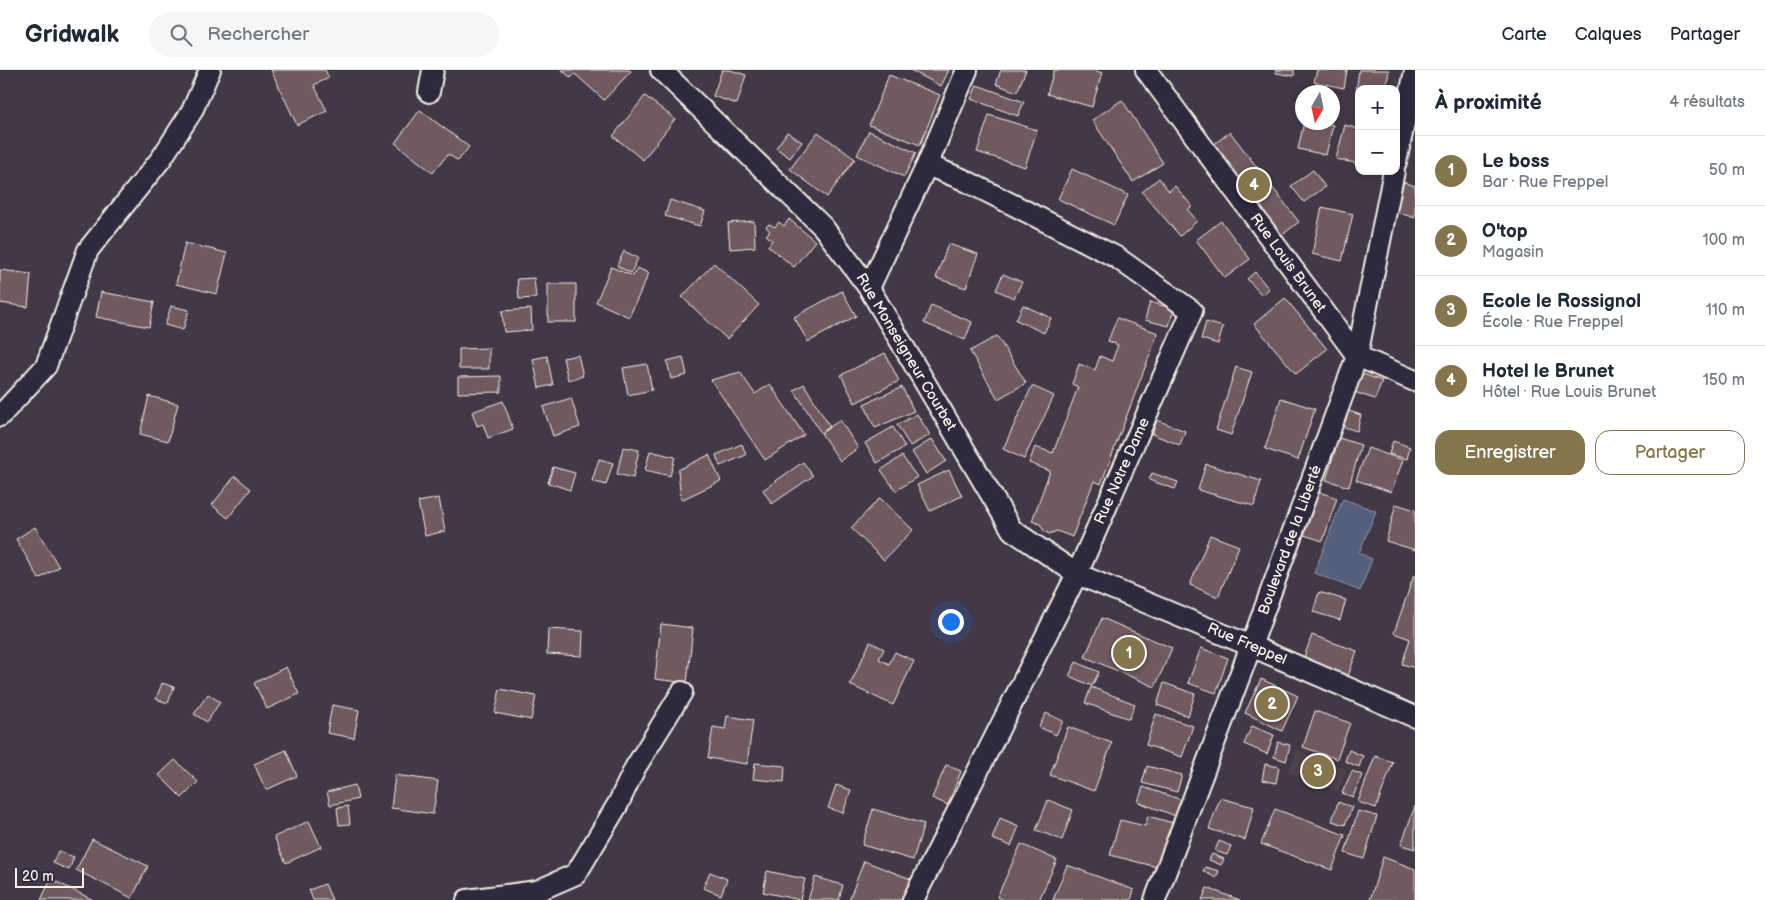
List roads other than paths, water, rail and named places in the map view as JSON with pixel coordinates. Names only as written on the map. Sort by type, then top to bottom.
[{"type":"street","points":[[0,416],[46,366],[88,250],[161,159],[192,111],[210,70]]},
{"type":"street","points":[[429,92],[433,70]]},
{"type":"street","name":"Rue Monseigneur Courbet","points":[[661,70],[822,226],[870,288],[1012,530],[1077,574]]},
{"type":"street","points":[[870,288],[928,165],[967,70]]},
{"type":"street","name":"Rue Louis Brunet","points":[[1146,70],[1357,356]]},
{"type":"street","points":[[1400,143],[1415,70]]},
{"type":"street","name":"Rue Notre Dame","points":[[913,900],[1077,574],[1192,311],[1116,257],[962,179],[928,165]]},
{"type":"street","name":"Boulevard de la Liberté","points":[[1155,900],[1251,646],[1357,356],[1393,175]]},
{"type":"street","points":[[1357,356],[1415,381]]},
{"type":"street","name":"Rue Freppel","points":[[1077,574],[1415,717]]},
{"type":"street","points":[[467,900],[536,891],[576,874],[618,804],[636,768],[682,692]]},
{"type":"water","points":[[1343,499],[1376,511],[1359,553],[1372,559],[1360,591],[1314,573]]},
{"type":"place","name":"Hotel le Brunet","points":[[1254,185]]},
{"type":"place","name":"Le boss","points":[[1129,653]]},
{"type":"place","name":"O'top","points":[[1272,704]]},
{"type":"place","name":"Ecole le Rossignol","points":[[1318,771]]}]
